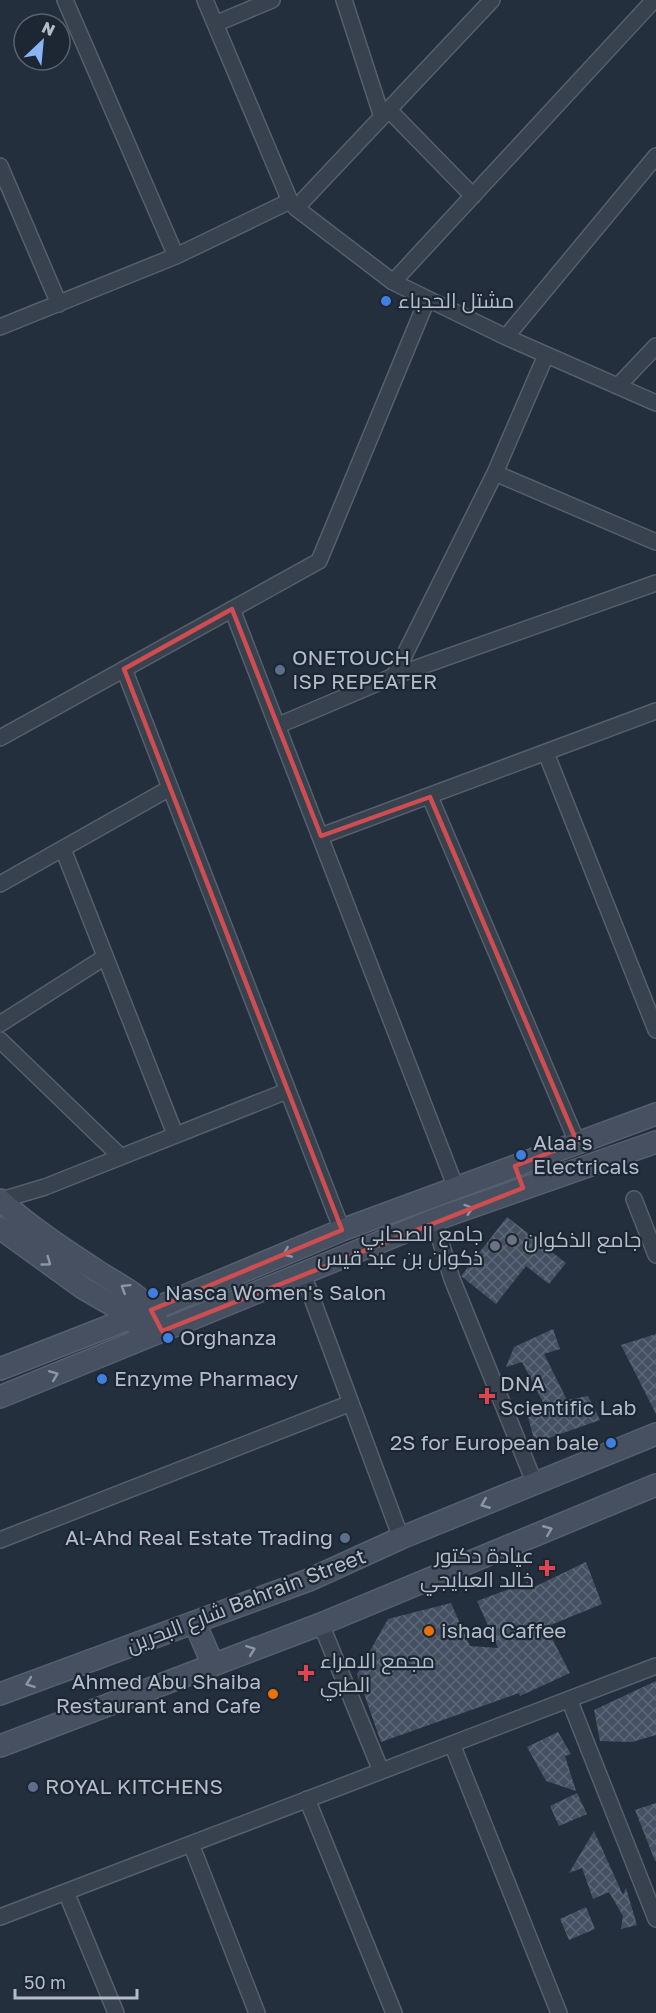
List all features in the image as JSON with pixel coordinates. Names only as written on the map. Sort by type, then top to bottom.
[{"type":"street","points":[[65,0],[176,256]]},
{"type":"street","points":[[205,0],[293,204],[393,282],[506,337],[656,403]]},
{"type":"street","points":[[215,24],[272,0]]},
{"type":"street","points":[[344,0],[385,113],[473,196]]},
{"type":"street","points":[[0,327],[176,256],[293,204],[385,113],[492,0]]},
{"type":"street","points":[[393,282],[654,0]]},
{"type":"street","points":[[506,337],[656,156]]},
{"type":"street","points":[[0,166],[59,304]]},
{"type":"street","points":[[0,738],[319,561],[427,300]]},
{"type":"street","points":[[618,386],[656,346]]},
{"type":"street","points":[[394,676],[495,473],[546,355]]},
{"type":"street","points":[[495,473],[656,542]]},
{"type":"street","points":[[279,725],[394,676],[656,583]]},
{"type":"street","points":[[232,609],[279,725],[456,1188]]},
{"type":"street","points":[[124,669],[342,1230]]},
{"type":"street","points":[[321,836],[656,711]]},
{"type":"street","points":[[546,753],[656,1030]]},
{"type":"street","points":[[0,884],[170,788]]},
{"type":"street","points":[[430,797],[577,1142]]},
{"type":"street","points":[[63,849],[175,1134]]},
{"type":"street","points":[[0,1024],[105,957]]},
{"type":"street","points":[[0,1040],[120,1155]]},
{"type":"street","points":[[0,1200],[45,1187],[120,1155],[287,1091]]},
{"type":"street","points":[[0,1369],[142,1314],[342,1230],[656,1114]]},
{"type":"street","points":[[0,1397],[434,1220],[656,1142]]},
{"type":"street","points":[[514,1166],[523,1188]]},
{"type":"street","points":[[634,1199],[656,1255]]},
{"type":"street","points":[[0,1200],[34,1229],[131,1291],[152,1335]]},
{"type":"street","points":[[434,1220],[452,1279],[535,1484]]},
{"type":"street","points":[[0,1228],[83,1288],[142,1314]]},
{"type":"street","points":[[303,1274],[401,1538]]},
{"type":"street","points":[[0,1540],[351,1403]]},
{"type":"street","name":"شارع البحرين Bahrain Street","points":[[0,1694],[309,1581],[401,1538],[656,1434]]},
{"type":"street","points":[[0,1746],[321,1624],[656,1485]]},
{"type":"street","points":[[195,1623],[213,1665]]},
{"type":"street","points":[[321,1624],[381,1771]]},
{"type":"street","points":[[0,1917],[656,1665]]},
{"type":"street","points":[[569,1699],[656,1919]]},
{"type":"street","points":[[452,1744],[559,2013]]},
{"type":"street","points":[[307,1799],[394,2013]]},
{"type":"street","points":[[191,1844],[257,2013]]},
{"type":"street","points":[[66,1892],[116,2013]]},
{"type":"highlighted area","points":[[232,609],[321,836],[430,797],[577,1142],[515,1166],[523,1188],[162,1331],[151,1310],[342,1230],[124,669]]},
{"type":"building","name":"جامع الذكوان","points":[[507,1217],[566,1263],[549,1284],[526,1266],[496,1304],[461,1276]]},
{"type":"building","points":[[553,1329],[560,1349],[544,1354],[567,1400],[588,1396],[600,1420],[535,1443],[528,1417],[546,1408],[522,1362],[506,1367],[514,1347]]},
{"type":"building","points":[[656,1334],[656,1414],[621,1345]]},
{"type":"building","points":[[586,1562],[602,1604],[546,1627],[570,1673],[520,1696],[519,1693],[381,1742],[357,1674],[388,1619],[451,1603],[470,1646],[498,1648],[477,1601],[528,1582],[530,1589]]},
{"type":"building","points":[[656,1681],[656,1735],[632,1742],[600,1741],[594,1710]]},
{"type":"building","points":[[558,1732],[571,1754],[565,1756],[576,1791],[546,1781],[527,1747]]},
{"type":"building","points":[[577,1793],[587,1814],[559,1826],[550,1806]]},
{"type":"building","points":[[656,1803],[656,1861],[655,1861],[635,1810]]},
{"type":"building","points":[[594,1831],[623,1895],[626,1888],[637,1925],[621,1929],[623,1916],[609,1892],[593,1899],[582,1868],[569,1873]]},
{"type":"building","points":[[586,1907],[595,1929],[569,1940],[560,1919]]},
{"type":"place","name":"مشتل الحدباء","points":[[386,301]]},
{"type":"place","name":"ONETOUCH ISP REPEATER","points":[[280,670]]},
{"type":"place","name":"Alaa's Electricals","points":[[521,1155]]},
{"type":"place","name":"جامع الذكوان","points":[[512,1240]]},
{"type":"place","name":"جامع الصحابي ذكوان بن عبد قيس","points":[[495,1246]]},
{"type":"place","name":"Nasca Women's Salon","points":[[153,1293]]},
{"type":"place","name":"Orghanza","points":[[168,1338]]},
{"type":"place","name":"Enzyme Pharmacy","points":[[102,1379]]},
{"type":"place","name":"DNA Scientific Lab","points":[[487,1396]]},
{"type":"place","name":"2S for European bale","points":[[611,1443]]},
{"type":"place","name":"Al-Ahd Real Estate Trading","points":[[345,1538]]},
{"type":"place","name":"عيادة دكتور خالد العبايجي","points":[[547,1568]]},
{"type":"place","name":"ishaq Caffee","points":[[429,1631]]},
{"type":"place","name":"مجمع الامراء الطبي","points":[[306,1673]]},
{"type":"place","name":"Ahmed Abu Shaiba Restaurant and Cafe","points":[[273,1694]]},
{"type":"place","name":"ROYAL KITCHENS","points":[[33,1787]]}]
